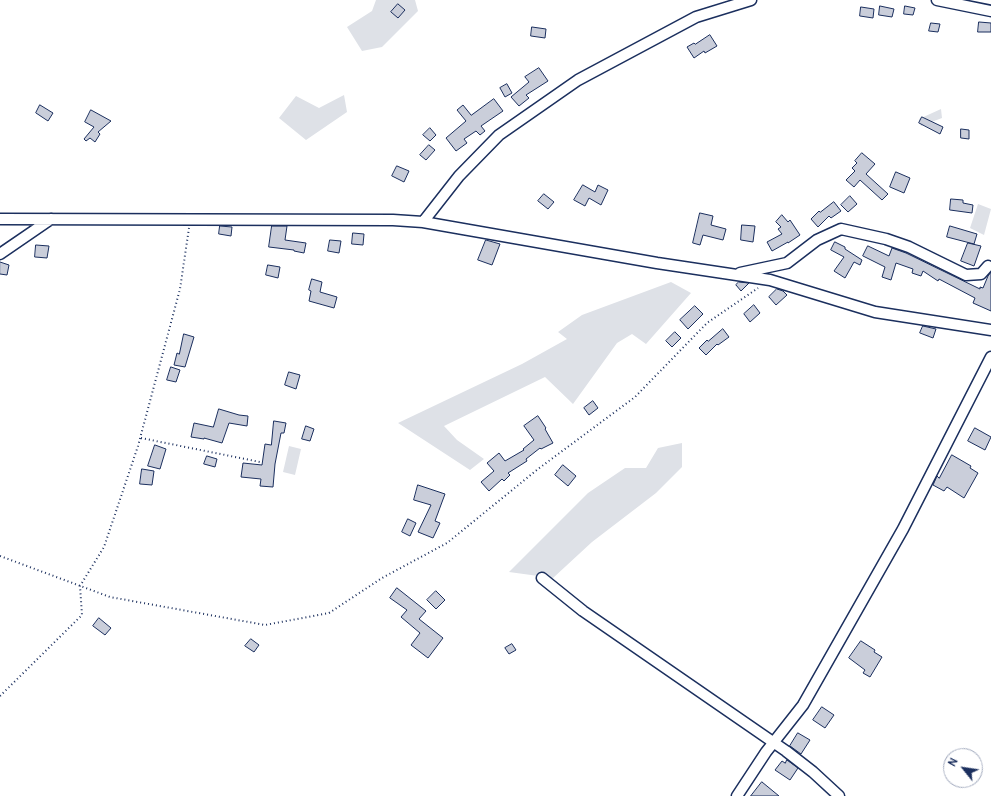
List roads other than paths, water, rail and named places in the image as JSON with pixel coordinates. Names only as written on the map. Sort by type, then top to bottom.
[{"type":"street","points":[[423,222],[459,176],[499,135],[578,80],[696,17],[751,0]]},
{"type":"street","points":[[937,0],[991,11]]},
{"type":"street","points":[[0,219],[393,220],[423,222],[657,263],[770,280],[875,312],[991,330]]},
{"type":"street","points":[[0,254],[50,219]]},
{"type":"street","points":[[732,274],[787,263],[817,240],[840,229],[886,239],[909,248],[966,275],[981,274],[990,265]]},
{"type":"street","points":[[736,796],[766,752],[804,705],[906,523],[991,357]]},
{"type":"street","points":[[542,578],[583,611],[813,772],[839,796]]}]
